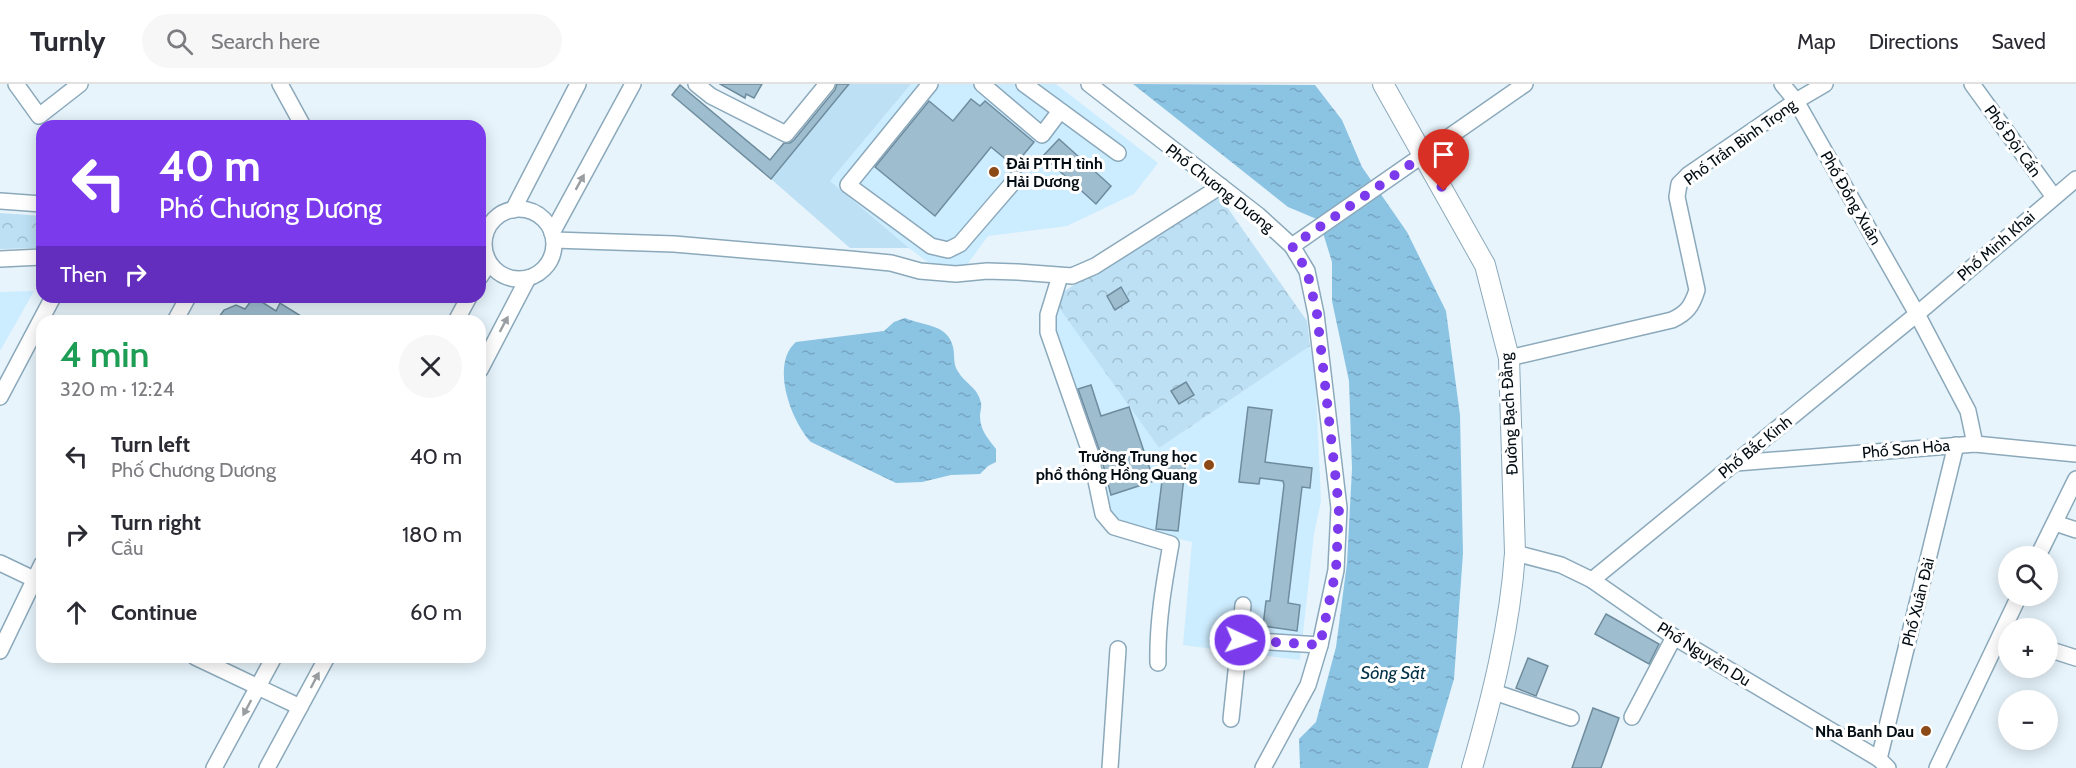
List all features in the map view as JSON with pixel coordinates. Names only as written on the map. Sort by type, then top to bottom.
[{"type":"main road","name":"Đường Bạch Đằng","points":[[1383,84],[1485,265],[1509,358],[1515,553],[1513,583],[1494,692],[1473,768]]},
{"type":"street","points":[[16,84],[39,116],[81,84]]},
{"type":"street","points":[[280,84],[300,120]]},
{"type":"street","points":[[513,210],[578,84]]},
{"type":"street","points":[[553,237],[633,84]]},
{"type":"street","points":[[696,84],[711,96],[786,134],[827,84]]},
{"type":"street","points":[[930,84],[848,185],[931,246],[948,250],[960,244],[1016,179]]},
{"type":"street","points":[[982,84],[1042,135],[1060,111]]},
{"type":"street","points":[[1024,84],[1118,153]]},
{"type":"street","name":"Phố Chương Dương","points":[[1089,84],[1221,186],[1292,246],[1307,271],[1317,314],[1339,508],[1336,570],[1320,645],[1308,685],[1263,768]]},
{"type":"street","points":[[1292,246],[1525,84]]},
{"type":"street","name":"Phố Đồng Xuân","points":[[1782,84],[1796,101],[1917,314]]},
{"type":"street","name":"Phố Trần Bình Trọng","points":[[1509,358],[1672,320],[1684,314],[1692,305],[1697,290],[1677,197],[1679,184],[1688,175],[1796,101],[1825,84]]},
{"type":"street","name":"Phố Đội Cấn","points":[[1972,84],[2054,197]]},
{"type":"street","name":"Phố Minh Khai","points":[[1917,314],[2076,179]]},
{"type":"street","points":[[553,237],[674,244],[891,263],[920,271],[956,274],[987,271],[1072,276],[1095,266],[1221,186]]},
{"type":"street","points":[[0,201],[36,204]]},
{"type":"street","points":[[486,232],[494,219],[507,211],[523,209],[538,214],[549,225],[553,237],[552,256],[543,270],[528,278],[514,279],[500,274],[489,263],[486,254]]},
{"type":"street","points":[[0,259],[36,258]]},
{"type":"street","points":[[486,268],[489,263]]},
{"type":"street","points":[[1060,276],[1048,315],[1048,333],[1090,452],[1103,514],[1114,527],[1171,544],[1164,585],[1158,663]]},
{"type":"street","points":[[486,358],[528,278]]},
{"type":"street","points":[[1917,314],[1968,411],[1975,444]]},
{"type":"street","name":"Phố Bắc Kinh","points":[[1592,580],[1917,314]]},
{"type":"street","points":[[0,397],[36,329]]},
{"type":"street","name":"Phố Sơn Hòa","points":[[1736,463],[1975,444],[2076,454]]},
{"type":"street","name":"Phố Xuân Đài","points":[[1884,764],[1956,445]]},
{"type":"street","points":[[2043,546],[2076,479]]},
{"type":"street","points":[[2055,523],[2076,530]]},
{"type":"street","name":"Phố Nguyễn Du","points":[[1515,553],[1561,565],[1592,580],[1674,637],[1884,764]]},
{"type":"street","points":[[0,562],[36,580]]},
{"type":"street","points":[[0,651],[36,585]]},
{"type":"street","points":[[1232,718],[1244,604]]},
{"type":"street","points":[[1632,717],[1674,637]]},
{"type":"street","points":[[1240,640],[1320,645]]},
{"type":"street","points":[[1937,768],[1998,647]]},
{"type":"street","points":[[1110,768],[1118,650]]},
{"type":"street","points":[[2058,652],[2076,658]]},
{"type":"street","points":[[207,663],[300,707]]},
{"type":"street","points":[[214,768],[271,663]]},
{"type":"street","points":[[267,768],[324,663]]},
{"type":"street","points":[[1494,692],[1571,718]]},
{"type":"shaded area","name":"Đài PTTH tỉnh Hải Dương","points":[[911,84],[1056,84],[1158,163],[1134,194],[1067,226],[988,236],[966,266],[942,267],[926,261],[909,248],[830,181]]},
{"type":"shaded area","points":[[34,291],[0,351],[0,292]]},
{"type":"shaded area","name":"Trường Trung học phổ thông Hồng Quang","points":[[1058,304],[1159,448],[1310,346],[1315,372],[1321,501],[1314,534],[1300,660],[1183,645],[1192,542],[1133,528],[1119,520],[1110,509],[1053,323]]},
{"type":"green space","points":[[849,84],[911,84],[830,181],[909,248],[850,248],[771,179]]},
{"type":"green space","points":[[1206,195],[1222,200],[1307,321],[1310,346],[1159,448],[1053,299]]},
{"type":"green space","points":[[0,213],[36,216],[36,248],[0,249]]},
{"type":"water","name":"Sông Sặt","points":[[1133,84],[1315,85],[1342,120],[1362,167],[1407,232],[1446,311],[1460,415],[1463,553],[1454,679],[1428,768],[1300,768],[1299,739],[1316,722],[1336,647],[1347,563],[1352,469],[1349,381],[1332,301],[1332,262],[1319,220],[1288,207]]},
{"type":"water","points":[[905,318],[934,327],[946,334],[953,347],[957,370],[979,398],[981,426],[996,449],[996,462],[980,474],[951,475],[922,482],[896,483],[811,442],[797,421],[786,392],[784,378],[788,352],[796,342],[884,331],[894,322]]},
{"type":"building","points":[[720,84],[762,84],[754,98],[746,94],[745,98]]},
{"type":"building","points":[[837,84],[849,84],[771,179],[672,95],[680,85],[770,160],[784,143],[794,140],[835,90]]},
{"type":"building","points":[[971,99],[980,106],[985,101],[1034,142],[1014,166],[991,147],[935,216],[875,167],[929,101],[953,121]]},
{"type":"building","points":[[1059,139],[1111,186],[1096,204],[1043,156]]},
{"type":"building","points":[[1121,287],[1129,301],[1115,310],[1107,296]]},
{"type":"building","points":[[250,303],[263,303],[276,311],[280,303],[299,315],[220,315],[224,310],[236,305],[245,309]]},
{"type":"building","points":[[1186,382],[1194,395],[1179,404],[1171,391]]},
{"type":"building","points":[[1091,385],[1101,416],[1129,407],[1154,481],[1111,495],[1099,449],[1078,389]]},
{"type":"building","points":[[1248,407],[1272,410],[1265,462],[1312,468],[1310,488],[1302,487],[1288,603],[1300,605],[1297,631],[1263,626],[1266,601],[1270,601],[1284,485],[1283,481],[1260,478],[1259,484],[1239,482]]},
{"type":"building","points":[[1165,457],[1186,459],[1178,531],[1156,529]]},
{"type":"building","points":[[1606,614],[1659,644],[1649,664],[1595,634]]},
{"type":"building","points":[[1528,658],[1548,666],[1536,696],[1516,688]]},
{"type":"building","points":[[1593,708],[1619,718],[1601,768],[1572,768]]},
{"type":"place","name":"Đài PTTH tỉnh Hải Dương","points":[[994,172]]},
{"type":"place","name":"Trường Trung học phổ thông Hồng Quang","points":[[1209,465]]},
{"type":"place","name":"Nha Banh Dau","points":[[1926,731]]},
{"type":"route","points":[[1240,640],[1320,645],[1336,570],[1339,508],[1317,314],[1307,271],[1292,246],[1424,155],[1444,191]]}]
